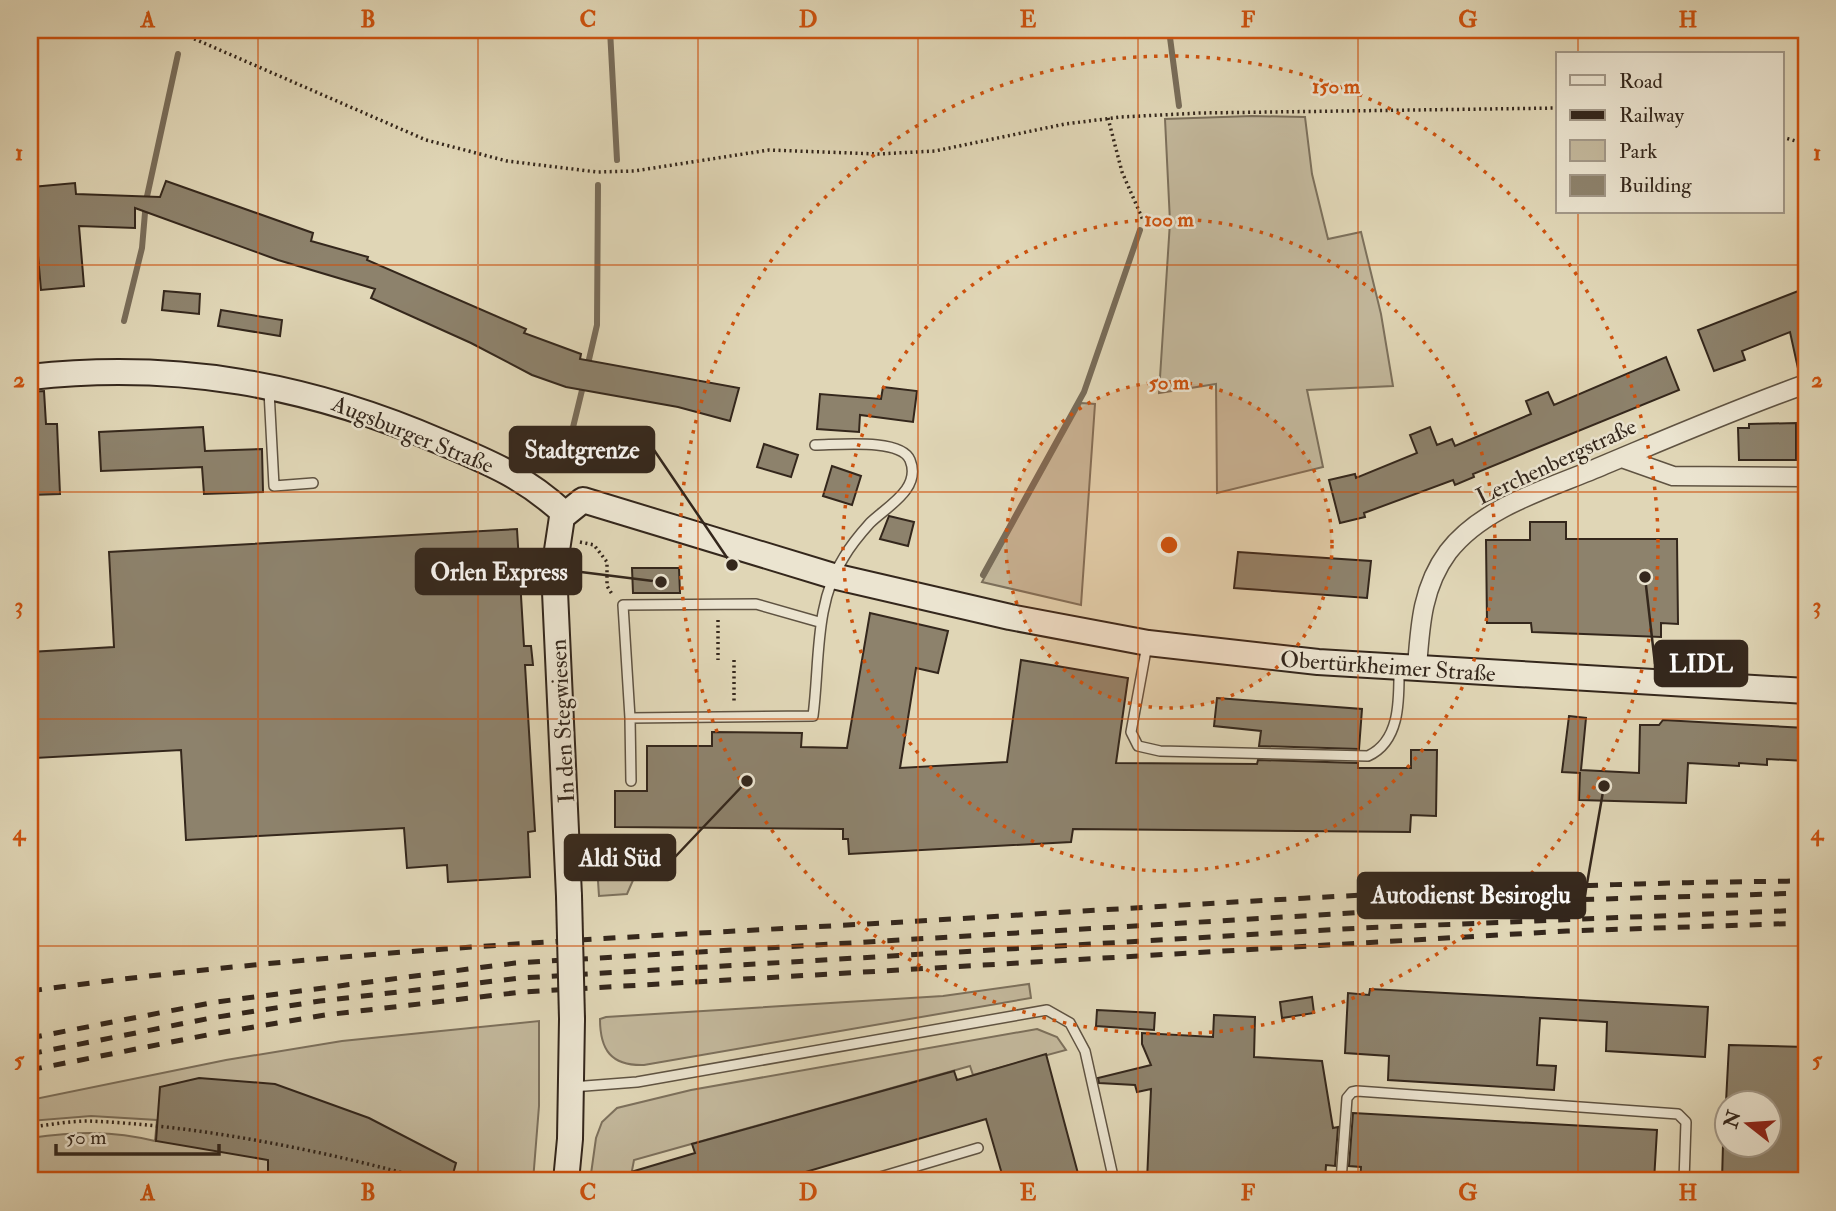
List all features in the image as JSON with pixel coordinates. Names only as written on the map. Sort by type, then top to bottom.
[{"type":"main road","name":"Augsburger Straße","points":[[30,377],[78,372],[180,372],[268,386],[359,409],[425,435],[528,482],[565,514]]},
{"type":"main road","points":[[565,514],[579,502],[593,501],[833,576]]},
{"type":"main road","name":"In den Stegwiesen","points":[[565,514],[557,539],[555,585],[572,1019],[566,1181]]},
{"type":"main road","name":"Obertürkheimer Straße","points":[[833,576],[974,609],[1148,643],[1267,658],[1806,691]]},
{"type":"street","name":"Lerchenbergstraße","points":[[1408,668],[1428,587],[1456,542],[1486,519],[1622,458],[1806,384]]},
{"type":"street","points":[[1622,458],[1673,476],[1806,477]]},
{"type":"lane","points":[[268,386],[274,486],[313,483]]},
{"type":"lane","points":[[630,718],[813,716],[820,660],[820,622],[833,576],[868,525],[905,491],[912,466],[906,453],[893,446],[815,445]]},
{"type":"lane","points":[[632,781],[623,605],[761,605],[820,622]]},
{"type":"lane","points":[[1148,643],[1131,732],[1138,746],[1153,751],[1372,754],[1398,719],[1408,668]]},
{"type":"lane","points":[[571,1087],[637,1082],[1047,1010],[1070,1023],[1085,1051],[1114,1181]]},
{"type":"lane","points":[[1341,1181],[1347,1101],[1350,1093],[1357,1091],[1678,1114],[1686,1122],[1684,1181]]},
{"type":"lane","points":[[867,1181],[978,1148]]},
{"type":"path","points":[[174,30],[415,136],[488,158],[568,170],[634,171],[769,150],[878,154],[935,151],[1065,124],[1108,118],[1200,113],[1556,108]]},
{"type":"path","points":[[1108,118],[1122,172],[1143,220]]},
{"type":"path","points":[[1784,138],[1806,144]]},
{"type":"path","points":[[557,539],[594,545],[607,562],[608,589],[623,605]]},
{"type":"path","points":[[718,604],[718,660]]},
{"type":"path","points":[[734,660],[734,717]]},
{"type":"path","points":[[30,1127],[86,1121],[168,1128],[316,1152],[432,1181]]},
{"type":"green space","points":[[1305,117],[1312,174],[1328,239],[1361,232],[1381,314],[1393,386],[1307,390],[1323,467],[1217,493],[1216,384],[1159,393],[1170,222],[1165,119]]},
{"type":"green space","points":[[1081,403],[1095,404],[1081,605],[982,582]]},
{"type":"green space","points":[[595,836],[641,836],[641,862],[627,894],[599,896]]},
{"type":"green space","points":[[1029,984],[1031,998],[644,1065],[623,1063],[616,1059],[605,1047],[602,1039],[600,1019],[606,1017],[943,996]]},
{"type":"green space","points":[[539,1021],[539,1106],[533,1181],[30,1181],[30,1138],[93,1133],[155,1141],[157,1120],[91,1116],[30,1121],[30,1100],[226,1060],[342,1041]]},
{"type":"green space","points":[[1037,1029],[1057,1037],[1066,1050],[973,1075],[970,1066],[634,1160],[630,1181],[590,1181],[596,1138],[602,1122],[617,1108],[691,1090]]},
{"type":"building","points":[[166,181],[313,233],[311,241],[368,257],[367,260],[526,329],[524,333],[581,354],[580,359],[739,388],[730,421],[678,407],[566,387],[532,375],[471,343],[371,298],[375,289],[278,260],[135,208],[135,228],[79,226],[84,286],[41,290],[32,187],[75,183],[76,194],[160,197]]},
{"type":"building","points":[[1806,288],[1806,372],[1799,373],[1790,332],[1742,351],[1745,360],[1714,371],[1698,330]]},
{"type":"building","points":[[164,291],[200,294],[199,314],[162,310]]},
{"type":"building","points":[[221,310],[282,320],[280,336],[218,326]]},
{"type":"building","points":[[1666,357],[1679,390],[1473,474],[1474,477],[1455,485],[1453,480],[1364,513],[1365,517],[1340,523],[1329,480],[1355,474],[1356,478],[1417,453],[1410,435],[1430,427],[1437,445],[1452,439],[1455,446],[1531,414],[1526,401],[1548,392],[1554,405]]},
{"type":"building","points":[[883,387],[917,391],[913,422],[860,415],[859,432],[817,429],[820,394],[881,399]]},
{"type":"building","points":[[44,391],[46,424],[57,424],[60,494],[30,495],[30,392]]},
{"type":"building","points":[[1796,423],[1796,460],[1739,460],[1738,428],[1749,428],[1749,424]]},
{"type":"building","points":[[203,427],[205,451],[262,449],[263,492],[204,494],[202,467],[101,471],[99,432]]},
{"type":"building","points":[[764,444],[798,455],[791,477],[757,467]]},
{"type":"building","points":[[832,466],[861,476],[852,505],[823,496]]},
{"type":"building","points":[[889,516],[914,522],[908,546],[880,539]]},
{"type":"building","points":[[1530,522],[1566,522],[1566,539],[1677,539],[1678,624],[1661,623],[1661,637],[1532,632],[1531,623],[1487,623],[1486,540],[1530,540]]},
{"type":"building","points":[[517,529],[524,646],[531,646],[533,665],[525,665],[535,831],[528,832],[530,877],[448,882],[447,865],[407,868],[404,828],[186,840],[181,750],[35,758],[30,706],[30,652],[114,647],[109,552]]},
{"type":"building","points":[[1238,552],[1371,561],[1367,598],[1234,588]]},
{"type":"building","points":[[632,568],[679,568],[680,593],[633,593]]},
{"type":"building","points":[[870,613],[948,631],[938,673],[916,668],[900,768],[1007,762],[1021,660],[1128,678],[1116,763],[1257,764],[1258,760],[1358,763],[1358,768],[1411,768],[1411,750],[1437,750],[1436,816],[1411,815],[1410,832],[1073,829],[1071,842],[849,854],[848,839],[843,839],[843,829],[615,827],[615,791],[647,791],[647,746],[712,746],[712,732],[802,733],[801,747],[847,748]]},
{"type":"building","points":[[1217,698],[1362,709],[1359,749],[1259,746],[1261,731],[1214,726]]},
{"type":"building","points":[[1569,716],[1586,718],[1581,770],[1639,773],[1640,725],[1659,725],[1663,720],[1806,728],[1806,761],[1767,759],[1767,765],[1739,763],[1739,766],[1688,763],[1686,803],[1579,800],[1580,773],[1562,772]]},
{"type":"building","points":[[1370,989],[1708,1007],[1705,1057],[1606,1051],[1607,1022],[1540,1018],[1537,1065],[1556,1066],[1554,1090],[1388,1080],[1389,1056],[1345,1053],[1348,993],[1369,995]]},
{"type":"building","points":[[1312,997],[1314,1013],[1282,1018],[1280,1002]]},
{"type":"building","points":[[1097,1010],[1155,1013],[1154,1030],[1096,1026]]},
{"type":"building","points":[[1214,1015],[1255,1017],[1254,1057],[1322,1061],[1333,1128],[1338,1127],[1335,1166],[1326,1165],[1325,1181],[1147,1181],[1151,1089],[1137,1092],[1135,1085],[1099,1083],[1098,1078],[1151,1065],[1142,1044],[1142,1033],[1213,1037]]},
{"type":"building","points":[[1729,1045],[1806,1047],[1806,1181],[1722,1181],[1723,1158],[1784,1158],[1784,1088],[1727,1088]]},
{"type":"building","points":[[1046,1054],[1080,1181],[1004,1181],[986,1119],[775,1181],[615,1181],[614,1177],[695,1153],[692,1144],[954,1071],[957,1080]]},
{"type":"building","points":[[199,1078],[275,1084],[369,1118],[456,1163],[451,1181],[268,1181],[268,1160],[156,1141],[160,1087]]},
{"type":"building","points":[[1353,1113],[1657,1130],[1654,1181],[1360,1181],[1361,1167],[1349,1166]]},
{"type":"waterway","points":[[610,30],[617,160]]},
{"type":"waterway","points":[[1169,30],[1179,106]]},
{"type":"waterway","points":[[124,321],[142,248],[146,201],[178,54]]},
{"type":"waterway","points":[[587,368],[597,325],[598,185]]},
{"type":"waterway","points":[[983,575],[1084,392],[1140,230]]},
{"type":"waterway","points":[[567,452],[584,382]]},
{"type":"waterway","points":[[30,1179],[60,1175],[138,1181]]},
{"type":"railway","points":[[30,991],[248,966],[575,940],[1354,896],[1580,886],[1806,881]]},
{"type":"railway","points":[[30,1038],[216,1002],[515,963],[1569,900],[1806,893]]},
{"type":"railway","points":[[30,1054],[211,1018],[320,1001],[521,978],[1361,928],[1806,910]]},
{"type":"railway","points":[[30,1070],[325,1015],[522,992],[1567,931],[1806,923]]},
{"type":"place","name":"Stadtgrenze","points":[[732,565]]},
{"type":"place","name":"LIDL","points":[[1645,577]]},
{"type":"place","name":"Orlen Express","points":[[661,582]]},
{"type":"place","name":"Aldi Süd","points":[[747,781]]},
{"type":"place","name":"Autodienst Besiroglu","points":[[1604,786]]}]
